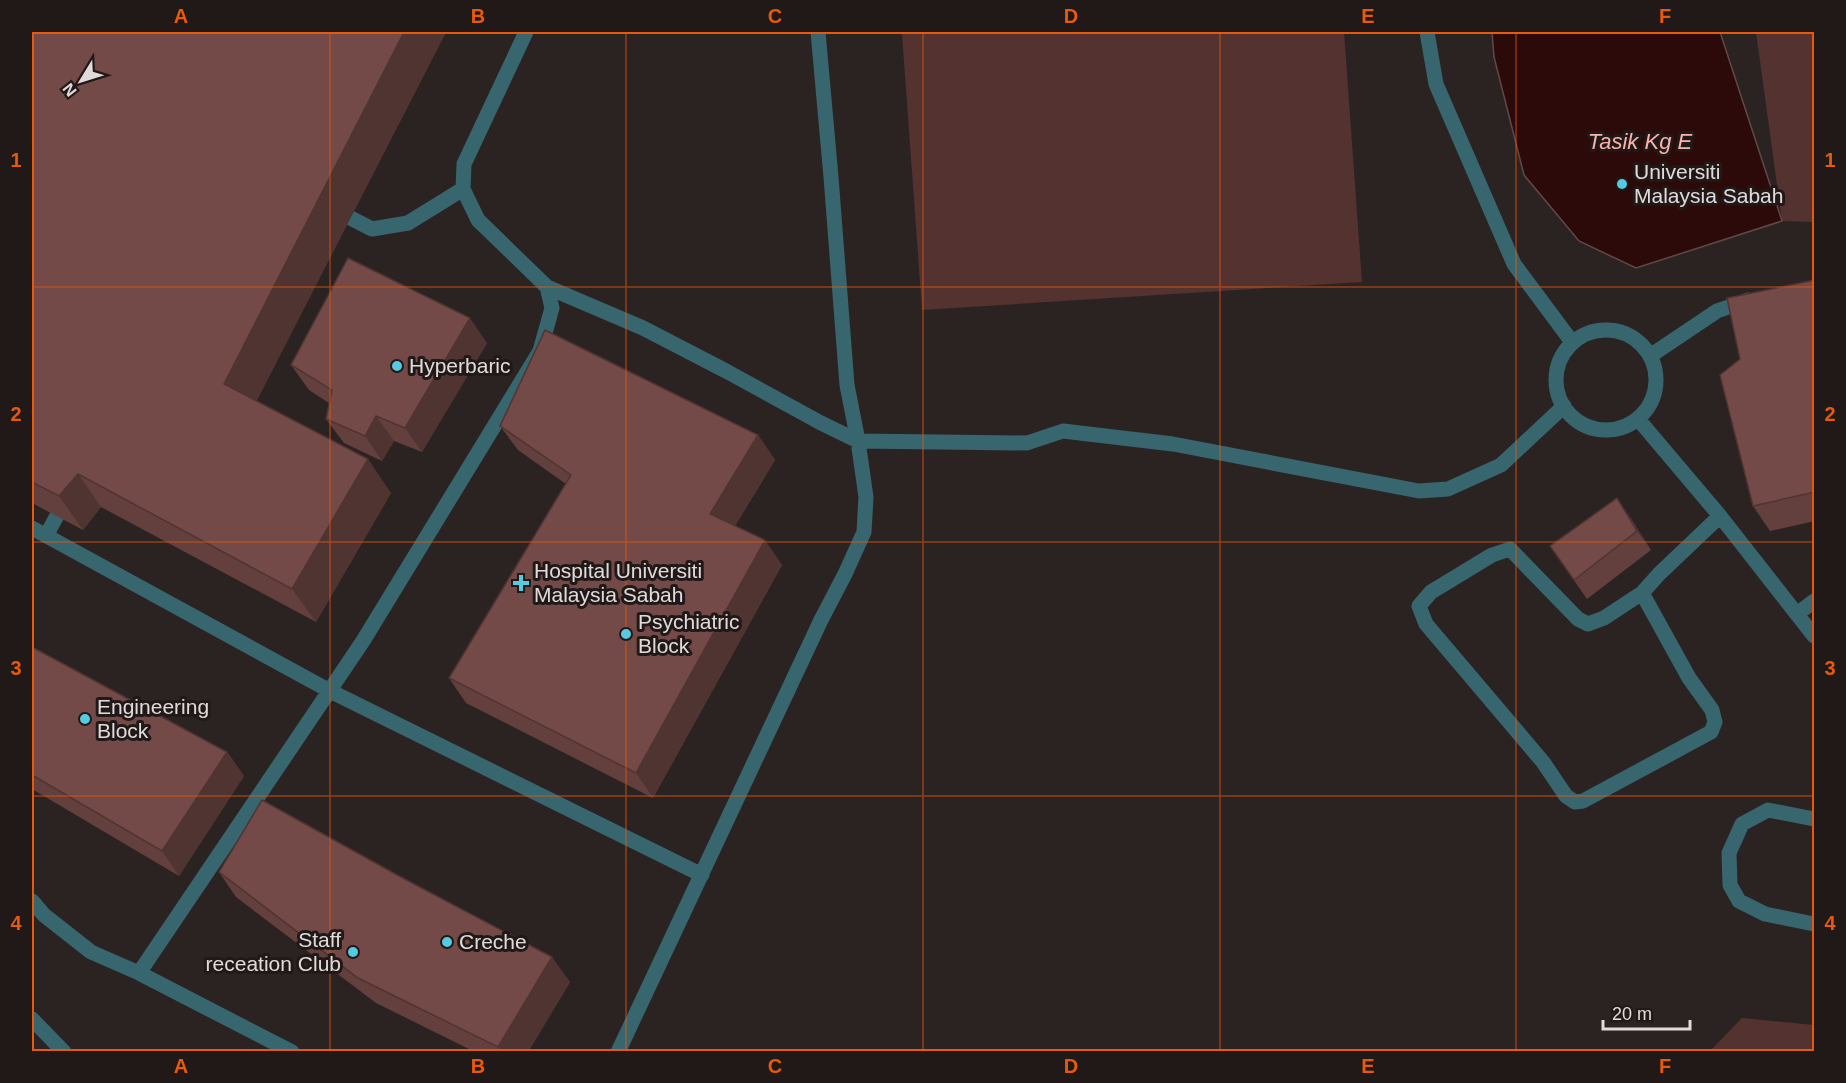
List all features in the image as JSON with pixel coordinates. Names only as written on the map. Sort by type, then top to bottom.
[{"type":"lane","points":[[526,32],[464,164],[462,189],[478,220],[547,287],[644,328],[858,441],[1027,443],[1063,431],[1173,444],[1419,491],[1448,489],[1501,465],[1563,406]]},
{"type":"lane","points":[[618,1052],[820,620],[864,532],[866,497],[847,385],[818,32]]},
{"type":"lane","points":[[1427,32],[1436,84],[1514,264],[1572,342]]},
{"type":"lane","points":[[322,203],[372,229],[408,223],[462,189]]},
{"type":"lane","points":[[140,973],[363,641],[540,351],[552,308],[547,287]]},
{"type":"lane","points":[[1650,356],[1717,311],[1762,294]]},
{"type":"lane","points":[[1615,330],[1629,335],[1641,344],[1650,356],[1656,373],[1655,390],[1649,406],[1638,419],[1623,427],[1606,430],[1590,427],[1575,419],[1563,406],[1555,380],[1563,353],[1572,342],[1592,332],[1615,330]]},
{"type":"lane","points":[[1638,419],[1720,516],[1815,636]]},
{"type":"lane","points":[[46,536],[75,483]]},
{"type":"lane","points":[[1642,593],[1689,678],[1712,710],[1715,722],[1711,732],[1690,744],[1583,801],[1575,802],[1566,796],[1543,762],[1426,624],[1419,606],[1431,592],[1492,555],[1510,549],[1578,619],[1588,624],[1604,618],[1642,593],[1720,516]]},
{"type":"lane","points":[[32,528],[330,691],[702,876]]},
{"type":"lane","points":[[1797,614],[1815,601]]},
{"type":"lane","points":[[1815,819],[1768,810],[1742,824],[1729,853],[1730,885],[1739,902],[1765,914],[1815,924]]},
{"type":"lane","points":[[32,901],[44,915],[91,952],[140,973],[292,1052]]},
{"type":"lane","points":[[32,1019],[64,1052]]},
{"type":"shaded area","points":[[940,32],[1344,32],[1362,282],[922,310],[902,34]]},
{"type":"shaded area","points":[[1756,32],[1814,32],[1814,222],[1782,221]]},
{"type":"shaded area","points":[[1742,1018],[1814,1025],[1814,1051],[1710,1051]]},
{"type":"water","name":"Tasik Kg E","points":[[1492,32],[1720,32],[1782,221],[1636,268],[1579,241],[1524,175],[1494,57]]},
{"type":"building","points":[[32,32],[404,32],[224,384],[368,459],[292,589],[78,474],[59,496],[32,482]]},
{"type":"building","name":"Hyperbaric","points":[[348,258],[470,318],[405,428],[376,416],[365,436],[326,419],[332,390],[291,365]]},
{"type":"building","points":[[1815,280],[1815,492],[1753,506],[1720,375],[1740,359],[1727,298]]},
{"type":"building","name":"Psychiatric Block","points":[[545,330],[758,435],[710,514],[765,540],[636,773],[449,678],[571,475],[500,426]]},
{"type":"building","points":[[1617,498],[1637,531],[1574,580],[1550,546]]},
{"type":"building","name":"Engineering Block","points":[[32,647],[227,752],[162,851],[32,775]]},
{"type":"building","points":[[262,800],[552,957],[498,1047],[358,978],[219,872]]},
{"type":"place","name":"Universiti Malaysia Sabah","points":[[1622,184]]},
{"type":"place","name":"Hyperbaric","points":[[397,366]]},
{"type":"place","name":"Hospital Universiti Malaysia Sabah","points":[[521,583]]},
{"type":"place","name":"Psychiatric Block","points":[[626,634]]},
{"type":"place","name":"Engineering Block","points":[[85,719]]},
{"type":"place","name":"Creche","points":[[447,942]]},
{"type":"place","name":"Staff receation Club","points":[[353,952]]}]
